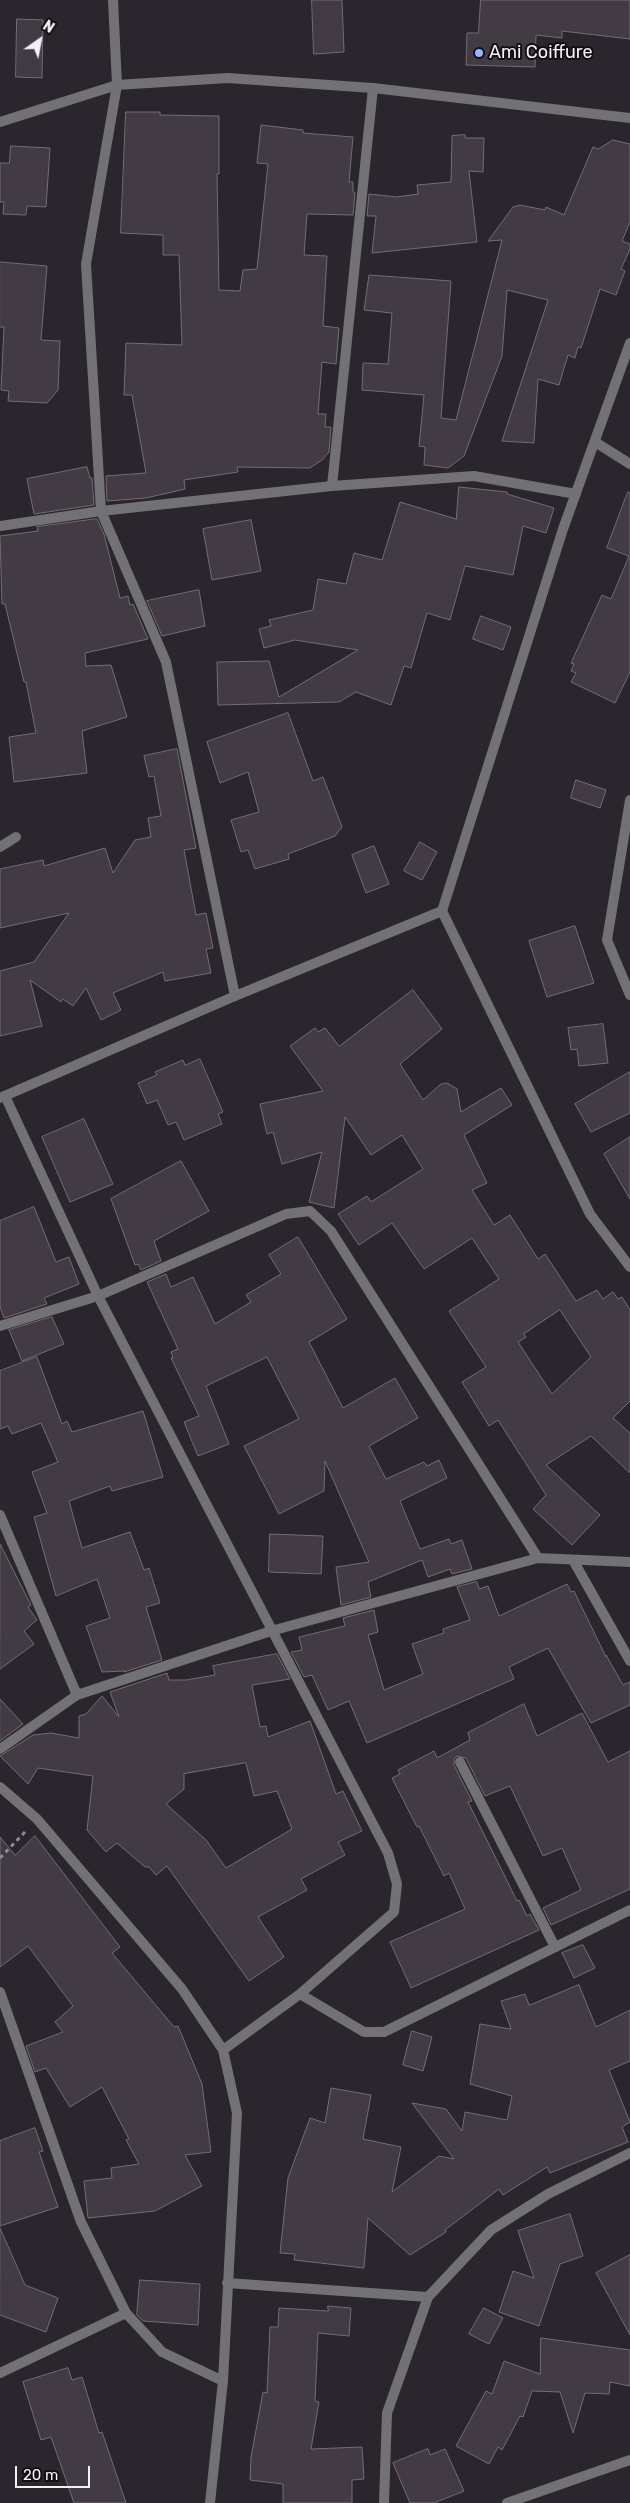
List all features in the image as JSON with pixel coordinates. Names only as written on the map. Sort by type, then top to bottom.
[{"type":"street","points":[[113,0],[117,85],[86,264],[102,511],[166,662],[235,996]]},
{"type":"street","points":[[0,122],[117,85],[227,78],[373,88],[630,118]]},
{"type":"street","points":[[332,486],[373,88]]},
{"type":"street","points":[[630,343],[563,529],[442,912],[590,1214],[630,1267]]},
{"type":"street","points":[[595,442],[630,464]]},
{"type":"street","points":[[0,526],[102,511],[332,486],[474,476],[576,494]]},
{"type":"street","points":[[630,800],[606,940],[630,995]]},
{"type":"street","points":[[0,847],[16,837]]},
{"type":"street","points":[[223,2050],[300,1994],[394,1912],[397,1884],[388,1852],[271,1631],[98,1296],[2,1097],[235,996],[442,912]]},
{"type":"street","points":[[0,1326],[98,1296],[286,1214],[310,1211],[331,1232],[538,1558]]},
{"type":"street","points":[[0,1515],[77,1695]]},
{"type":"street","points":[[0,1749],[77,1695],[271,1631],[538,1558],[630,1562]]},
{"type":"street","points":[[573,1560],[630,1661]]},
{"type":"street","points":[[460,1762],[555,1947]]},
{"type":"street","points":[[0,1787],[38,1819],[182,1989],[223,2050],[237,2113],[223,2382],[210,2503]]},
{"type":"street","points":[[300,1994],[364,2032],[384,2032],[630,1910]]},
{"type":"street","points":[[0,1992],[81,2222],[126,2314],[162,2352],[223,2382]]},
{"type":"street","points":[[384,2503],[387,2413],[428,2297],[492,2230],[548,2194],[630,2153]]},
{"type":"street","points":[[227,2283],[428,2297]]},
{"type":"street","points":[[0,2373],[126,2314]]},
{"type":"street","points":[[507,2503],[630,2460]]},
{"type":"path","points":[[0,1858],[38,1819]]},
{"type":"building","points":[[312,0],[342,0],[344,52],[314,54]]},
{"type":"building","points":[[481,0],[630,0],[630,39],[562,31],[562,38],[536,35],[535,67],[466,65],[467,33],[478,33]]},
{"type":"building","points":[[17,19],[43,20],[42,78],[16,77]]},
{"type":"building","points":[[126,112],[160,112],[160,115],[219,116],[219,174],[217,174],[219,290],[240,291],[243,270],[257,269],[268,164],[257,163],[261,125],[303,130],[303,133],[353,137],[349,182],[353,182],[353,192],[355,193],[353,215],[307,214],[304,255],[327,256],[323,326],[339,328],[336,364],[322,362],[318,414],[326,414],[325,427],[331,427],[329,452],[322,460],[310,468],[237,467],[238,472],[184,480],[185,489],[146,498],[107,501],[106,476],[146,473],[132,395],[124,395],[126,343],[182,345],[179,255],[163,255],[163,235],[121,233]]},
{"type":"building","points":[[465,135],[465,138],[484,138],[483,172],[469,171],[477,242],[372,253],[376,216],[367,216],[369,194],[397,197],[418,194],[417,185],[451,182],[452,136]]},
{"type":"building","points":[[613,140],[630,144],[630,222],[622,241],[630,244],[630,249],[621,269],[625,271],[616,295],[600,289],[581,348],[578,347],[575,358],[568,355],[559,385],[538,379],[534,443],[502,441],[548,300],[507,290],[502,356],[464,456],[448,468],[424,465],[425,447],[419,446],[424,395],[362,390],[363,363],[388,364],[392,313],[364,310],[369,275],[451,281],[441,418],[456,420],[502,240],[488,241],[513,207],[520,205],[545,210],[546,207],[564,215],[593,147],[598,149]]},
{"type":"building","points":[[11,146],[50,148],[46,207],[27,206],[26,215],[3,214],[4,202],[0,202],[0,163],[9,163]]},
{"type":"building","points":[[0,262],[47,266],[41,340],[60,341],[58,390],[47,403],[8,401],[9,391],[1,390],[4,327],[0,327]]},
{"type":"building","points":[[87,467],[90,478],[92,478],[94,505],[34,514],[27,479]]},
{"type":"building","points":[[459,487],[507,492],[507,494],[554,508],[546,533],[523,526],[513,575],[465,566],[450,620],[427,613],[411,668],[404,666],[391,705],[356,692],[339,702],[218,705],[217,662],[269,661],[279,697],[358,650],[295,640],[264,648],[259,629],[271,626],[269,620],[313,610],[318,579],[346,584],[354,553],[382,560],[400,502],[456,519]]},
{"type":"building","points":[[628,492],[630,493],[630,672],[615,703],[571,682],[576,673],[571,671],[574,664],[571,663],[602,595],[611,599],[629,556],[607,548]]},
{"type":"building","points":[[97,519],[104,534],[120,598],[128,596],[130,605],[133,604],[148,639],[85,653],[86,666],[111,665],[127,717],[82,731],[87,773],[14,782],[9,737],[36,733],[26,682],[24,682],[5,604],[2,604],[0,536],[38,531],[37,527]]},
{"type":"building","points":[[251,520],[261,571],[212,580],[203,529]]},
{"type":"building","points":[[199,590],[205,626],[162,636],[147,601]]},
{"type":"building","points":[[481,616],[511,627],[503,650],[473,639]]},
{"type":"building","points":[[288,713],[313,781],[323,777],[342,827],[335,836],[288,854],[289,859],[255,869],[248,850],[241,852],[231,820],[259,812],[248,772],[220,783],[207,742]]},
{"type":"building","points":[[177,749],[196,848],[184,850],[196,915],[206,913],[213,948],[206,949],[211,973],[165,981],[163,972],[113,993],[121,1010],[101,1020],[86,988],[73,1006],[63,999],[61,1002],[30,980],[42,1026],[0,1036],[0,971],[34,962],[69,913],[0,928],[0,869],[43,860],[44,866],[105,848],[113,873],[135,840],[151,837],[148,818],[161,816],[154,776],[149,777],[144,756]]},
{"type":"building","points":[[576,780],[606,790],[600,808],[571,798]]},
{"type":"building","points":[[420,842],[437,852],[422,880],[404,871]]},
{"type":"building","points":[[374,846],[389,884],[366,893],[352,855]]},
{"type":"building","points":[[575,926],[594,983],[547,997],[529,941]]},
{"type":"building","points":[[413,990],[442,1029],[400,1064],[423,1100],[441,1084],[447,1083],[457,1089],[461,1112],[501,1088],[512,1105],[464,1135],[487,1183],[472,1190],[494,1225],[510,1215],[538,1259],[545,1254],[576,1301],[597,1290],[603,1299],[613,1292],[618,1299],[622,1297],[630,1310],[630,1401],[613,1418],[630,1433],[630,1473],[591,1436],[546,1465],[600,1515],[572,1545],[533,1509],[546,1495],[498,1420],[489,1426],[462,1382],[486,1367],[449,1311],[499,1279],[472,1238],[424,1269],[392,1223],[359,1245],[338,1214],[367,1196],[371,1202],[423,1169],[402,1135],[371,1155],[345,1117],[334,1208],[309,1202],[322,1152],[282,1164],[273,1132],[267,1134],[260,1104],[323,1091],[290,1046],[315,1028],[318,1032],[325,1028],[339,1046]],"holes":[[[560,1310],[591,1357],[552,1394],[518,1342],[526,1337],[524,1334]]]},
{"type":"building","points":[[603,1024],[608,1063],[579,1066],[577,1049],[571,1050],[568,1028]]},
{"type":"building","points":[[200,1059],[223,1112],[218,1114],[222,1124],[184,1140],[176,1122],[168,1125],[157,1100],[147,1104],[138,1083],[157,1075],[155,1072],[183,1060],[185,1065]]},
{"type":"building","points":[[630,1072],[630,1113],[591,1132],[575,1104]]},
{"type":"building","points":[[84,1119],[113,1184],[70,1202],[42,1137]]},
{"type":"building","points":[[630,1137],[630,1199],[604,1154]]},
{"type":"building","points":[[181,1161],[209,1211],[154,1241],[161,1261],[141,1270],[138,1264],[135,1265],[111,1199]]},
{"type":"building","points":[[34,1207],[56,1262],[69,1257],[79,1284],[44,1298],[47,1304],[4,1318],[0,1307],[0,1221]]},
{"type":"building","points":[[298,1237],[347,1319],[309,1342],[343,1408],[395,1378],[418,1418],[369,1446],[386,1479],[424,1462],[427,1466],[439,1460],[447,1478],[400,1501],[420,1549],[449,1539],[451,1544],[462,1540],[472,1569],[452,1574],[450,1569],[428,1577],[422,1560],[368,1582],[371,1597],[341,1605],[336,1567],[369,1562],[325,1461],[324,1491],[279,1514],[244,1446],[299,1419],[267,1357],[206,1386],[229,1444],[198,1456],[184,1422],[199,1416],[171,1358],[173,1358],[171,1352],[178,1349],[147,1282],[166,1274],[171,1287],[193,1277],[215,1324],[251,1302],[246,1295],[281,1274],[269,1255]]},
{"type":"building","points":[[52,1317],[64,1344],[22,1361],[9,1330]]},
{"type":"building","points":[[37,1357],[62,1424],[67,1421],[72,1432],[143,1411],[163,1477],[112,1491],[110,1486],[69,1501],[82,1548],[130,1532],[144,1570],[149,1568],[160,1603],[146,1607],[162,1660],[124,1672],[102,1672],[86,1626],[110,1618],[97,1579],[56,1596],[34,1517],[47,1513],[32,1472],[58,1462],[41,1423],[12,1434],[8,1426],[0,1429],[0,1371]]},
{"type":"building","points":[[270,1534],[323,1536],[321,1574],[269,1572]]},
{"type":"building","points":[[0,1544],[31,1605],[28,1607],[37,1620],[24,1631],[34,1644],[0,1669]]},
{"type":"building","points":[[477,1582],[479,1589],[488,1586],[499,1616],[567,1584],[571,1592],[574,1591],[606,1657],[606,1655],[623,1685],[630,1682],[630,1705],[591,1723],[548,1648],[509,1667],[514,1679],[367,1743],[349,1701],[328,1710],[312,1675],[304,1677],[291,1652],[302,1650],[299,1637],[345,1626],[343,1618],[374,1610],[378,1632],[368,1635],[384,1690],[423,1674],[412,1644],[444,1633],[443,1629],[470,1620],[457,1587]]},
{"type":"building","points":[[277,1654],[290,1679],[252,1685],[260,1727],[266,1726],[268,1737],[310,1721],[336,1794],[343,1791],[362,1831],[338,1842],[345,1855],[301,1879],[307,1890],[258,1917],[284,1957],[249,1981],[167,1866],[156,1875],[149,1867],[145,1867],[117,1843],[106,1852],[87,1830],[93,1776],[38,1768],[28,1784],[0,1756],[33,1735],[51,1733],[79,1738],[79,1716],[86,1714],[102,1696],[119,1717],[110,1692],[167,1673],[169,1680],[186,1680],[215,1675],[213,1666]],"holes":[[[246,1763],[254,1796],[277,1791],[292,1829],[226,1868],[206,1840],[166,1804],[184,1789],[184,1774]]]},
{"type":"building","points":[[0,1699],[23,1724],[0,1741]]},
{"type":"building","points":[[524,1704],[537,1736],[582,1713],[608,1762],[630,1751],[630,1889],[551,1925],[543,1908],[581,1890],[562,1848],[543,1856],[510,1786],[485,1796],[466,1758],[457,1756],[454,1759],[454,1765],[472,1801],[468,1802],[517,1901],[519,1900],[527,1916],[530,1914],[539,1930],[411,1988],[390,1942],[465,1909],[449,1873],[444,1876],[392,1778],[400,1774],[398,1770],[434,1751],[437,1758],[470,1740],[468,1733]]},
{"type":"building","points":[[35,1836],[120,1947],[112,1953],[174,2027],[178,2026],[202,2084],[211,2152],[185,2155],[202,2186],[155,2211],[88,2218],[84,2181],[112,2178],[111,2168],[139,2164],[126,2140],[129,2139],[102,2087],[70,2107],[46,2068],[35,2072],[26,2046],[63,2032],[55,2022],[73,2006],[28,1946],[0,1967],[0,1837],[15,1855]]},
{"type":"building","points":[[583,1945],[595,1968],[574,1978],[562,1953]]},
{"type":"building","points":[[579,1985],[596,2027],[630,2010],[630,2061],[609,2070],[630,2122],[622,2127],[628,2142],[550,2173],[547,2167],[503,2195],[499,2189],[445,2230],[446,2232],[410,2255],[368,2218],[364,2268],[294,2260],[295,2254],[280,2253],[288,2178],[310,2118],[325,2123],[331,2088],[371,2095],[363,2139],[401,2147],[392,2192],[439,2156],[454,2159],[412,2103],[446,2109],[462,2131],[465,2112],[507,2120],[512,2096],[470,2084],[480,2024],[511,2029],[501,2001],[525,1994],[529,2005]]},
{"type":"building","points":[[412,2031],[432,2037],[423,2071],[403,2065]]},
{"type":"building","points":[[35,2128],[43,2151],[39,2152],[58,2207],[0,2226],[0,2141]]},
{"type":"building","points":[[570,2214],[583,2256],[560,2264],[539,2326],[499,2312],[513,2271],[534,2278],[518,2231]]},
{"type":"building","points":[[0,2228],[25,2285],[58,2298],[46,2332],[0,2315]]},
{"type":"building","points":[[630,2255],[630,2335],[596,2273]]},
{"type":"building","points":[[140,2280],[200,2284],[198,2325],[143,2321],[137,2315]]},
{"type":"building","points":[[328,2306],[351,2308],[349,2336],[318,2333],[315,2401],[319,2402],[311,2449],[362,2447],[364,2479],[352,2480],[352,2503],[283,2503],[283,2484],[250,2480],[251,2457],[263,2392],[267,2393],[270,2327],[278,2327],[279,2308],[328,2311]]},
{"type":"building","points":[[484,2308],[503,2318],[489,2344],[469,2334]]},
{"type":"building","points":[[541,2338],[630,2350],[630,2386],[610,2382],[609,2394],[585,2393],[573,2433],[560,2392],[532,2391],[523,2417],[520,2416],[502,2450],[498,2447],[489,2464],[456,2446],[486,2391],[492,2394],[504,2361],[540,2374]]},
{"type":"building","points":[[68,2368],[72,2380],[82,2377],[99,2433],[102,2432],[126,2503],[74,2503],[51,2437],[41,2440],[23,2382]]},
{"type":"building","points":[[428,2449],[430,2455],[445,2449],[464,2491],[434,2503],[410,2503],[393,2463]]},
{"type":"place","name":"Ami Coiffure","points":[[479,53]]}]
